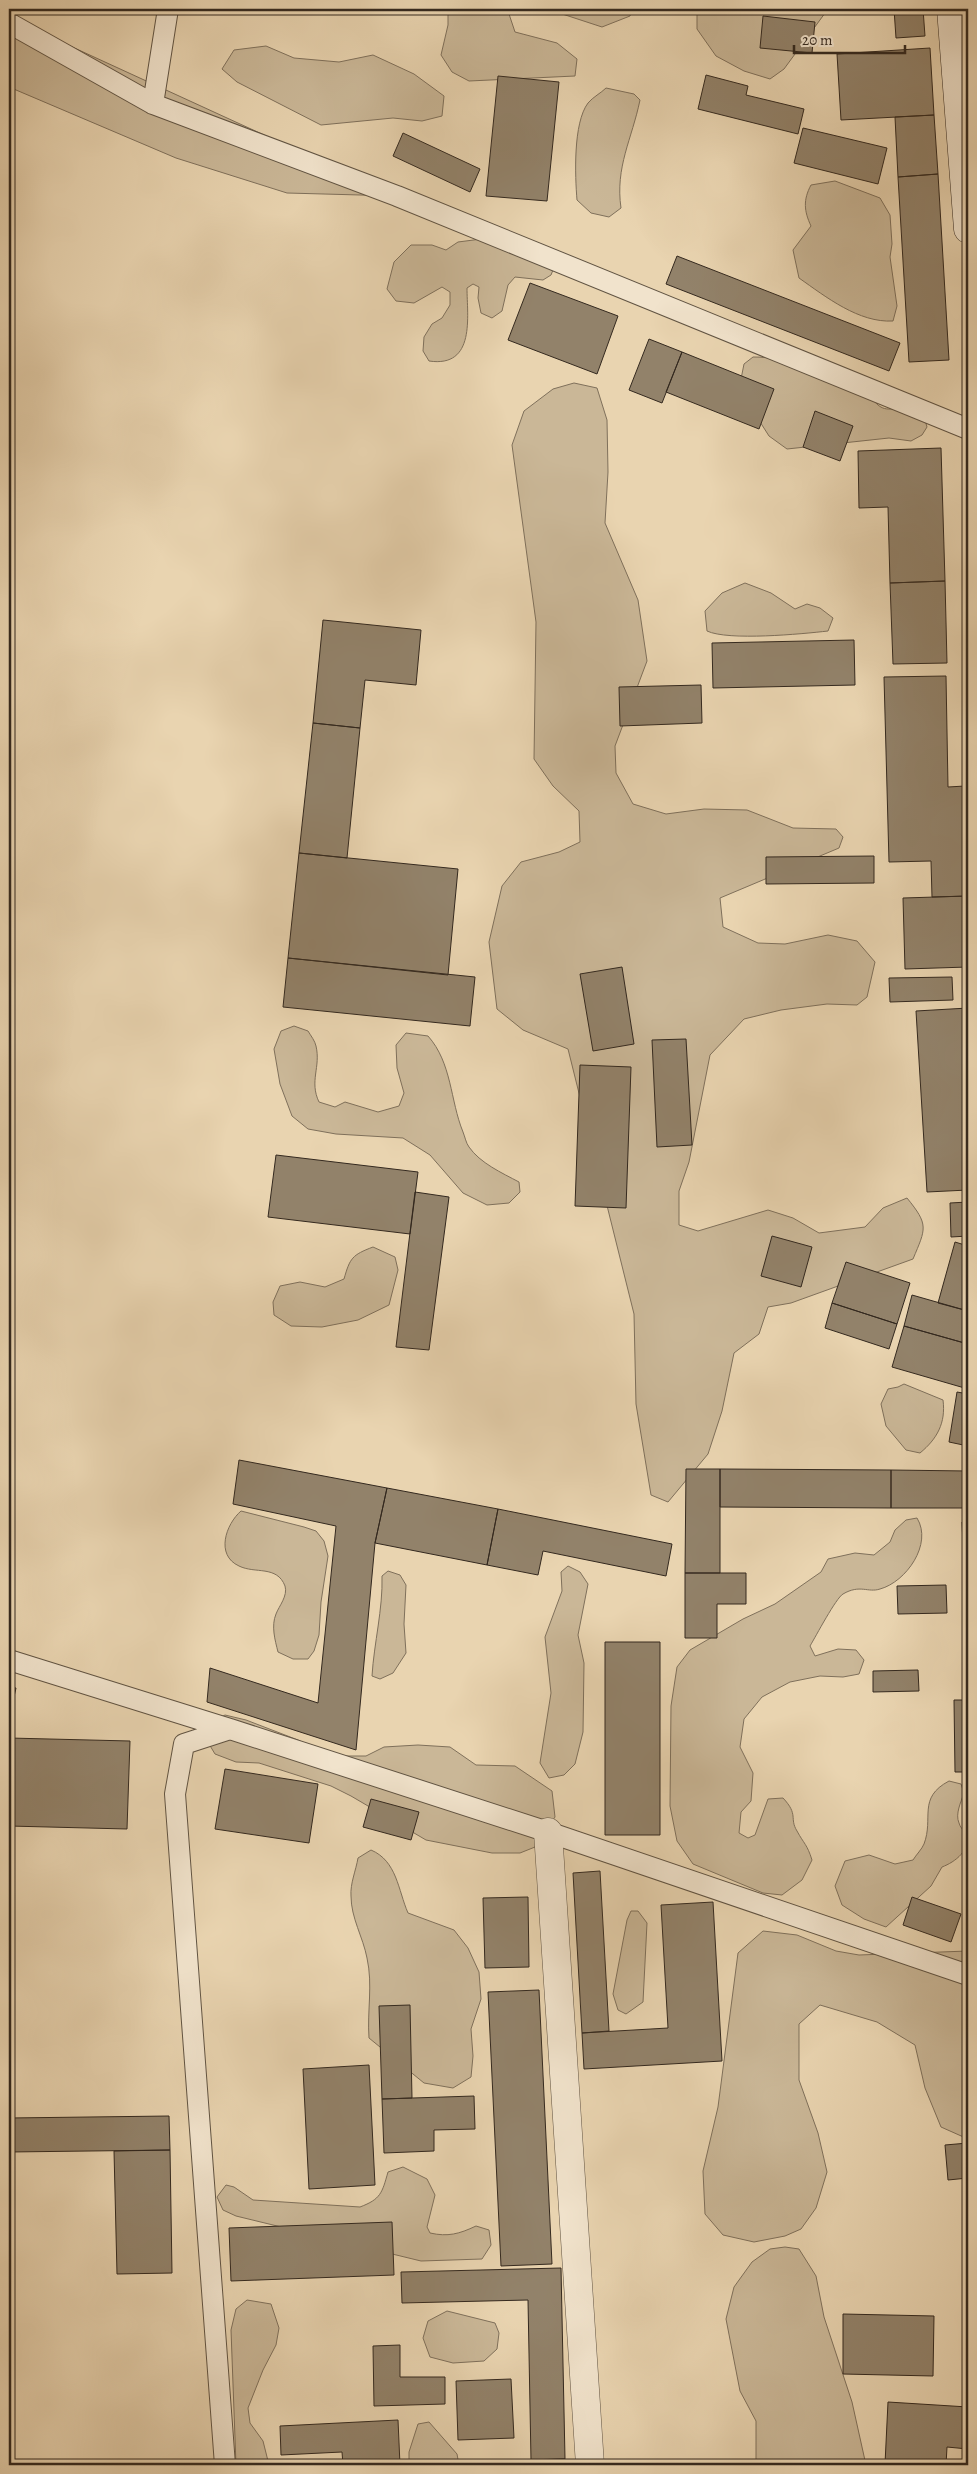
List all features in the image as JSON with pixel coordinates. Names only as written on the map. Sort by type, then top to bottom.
[{"type":"street","points":[[951,9],[968,230]]},
{"type":"street","points":[[548,1832],[590,2465]]},
{"type":"lane","points":[[153,104],[168,9]]},
{"type":"lane","points":[[9,23],[153,104],[397,196],[968,429]]},
{"type":"lane","points":[[9,1660],[548,1832],[968,1975]]},
{"type":"lane","points":[[225,2465],[175,1794],[184,1744],[230,1729]]},
{"type":"shaded area","points":[[448,9],[511,9],[508,11],[515,32],[557,43],[577,59],[575,76],[469,81],[452,72],[441,55],[448,25]]},
{"type":"shaded area","points":[[547,9],[632,9],[630,16],[602,27]]},
{"type":"shaded area","points":[[697,9],[828,9],[784,69],[770,79],[744,71],[716,56],[697,29]]},
{"type":"shaded area","points":[[9,18],[397,196],[287,193],[176,158],[9,87]]},
{"type":"shaded area","points":[[266,46],[294,58],[339,62],[373,55],[414,74],[444,96],[442,116],[422,121],[393,118],[321,125],[237,82],[222,69],[234,50]]},
{"type":"shaded area","points":[[606,88],[634,94],[640,100],[622,166],[620,179],[621,208],[609,217],[591,213],[577,200],[576,178],[577,136],[583,112],[588,103]]},
{"type":"shaded area","points":[[835,181],[880,198],[890,215],[892,244],[890,257],[897,306],[893,321],[880,321],[855,313],[799,278],[793,250],[811,226],[805,206],[808,190],[811,185]]},
{"type":"shaded area","points":[[489,238],[553,270],[551,275],[543,280],[515,277],[508,285],[502,311],[492,318],[481,313],[478,298],[479,287],[473,284],[467,288],[466,338],[462,348],[455,356],[444,361],[429,361],[423,351],[424,337],[432,324],[442,318],[450,305],[450,292],[442,287],[414,303],[396,301],[387,289],[394,262],[411,245],[432,245],[446,250],[458,242]]},
{"type":"shaded area","points":[[753,357],[782,361],[813,371],[870,396],[879,406],[886,409],[906,409],[923,413],[927,427],[922,435],[911,441],[889,438],[787,449],[769,436],[739,389],[744,364]]},
{"type":"shaded area","points":[[574,383],[597,388],[607,420],[608,472],[605,523],[638,600],[647,661],[615,746],[616,773],[633,804],[666,814],[704,809],[747,810],[793,828],[836,829],[843,837],[839,848],[720,898],[723,927],[758,943],[785,944],[828,935],[857,941],[875,962],[867,997],[857,1005],[827,1004],[781,1010],[744,1019],[710,1055],[689,1162],[679,1191],[679,1225],[698,1231],[768,1210],[793,1218],[819,1233],[865,1227],[883,1208],[907,1198],[919,1215],[923,1227],[921,1240],[913,1259],[791,1303],[768,1307],[759,1334],[734,1353],[722,1411],[708,1454],[668,1502],[651,1495],[636,1404],[634,1314],[568,1049],[523,1030],[497,1009],[489,942],[502,886],[521,862],[559,852],[580,842],[579,811],[553,786],[534,759],[536,622],[512,445],[524,411],[553,389]]},
{"type":"shaded area","points":[[745,583],[771,593],[795,609],[807,604],[820,608],[833,618],[828,631],[784,635],[731,636],[707,631],[705,611],[722,593]]},
{"type":"shaded area","points":[[294,1026],[308,1031],[315,1044],[317,1061],[315,1087],[319,1102],[335,1107],[345,1102],[378,1112],[399,1106],[404,1093],[397,1068],[396,1045],[406,1033],[428,1036],[442,1058],[468,1145],[485,1163],[519,1182],[520,1192],[509,1203],[487,1205],[463,1193],[430,1155],[403,1138],[336,1134],[308,1129],[292,1116],[280,1084],[274,1049],[281,1031]]},
{"type":"shaded area","points":[[373,1247],[395,1257],[398,1270],[389,1305],[358,1320],[322,1327],[291,1326],[274,1315],[273,1302],[280,1286],[300,1282],[325,1287],[344,1279],[353,1258],[360,1252]]},
{"type":"shaded area","points":[[904,1384],[943,1400],[943,1416],[939,1430],[936,1436],[920,1453],[906,1450],[886,1426],[881,1404],[888,1389]]},
{"type":"shaded area","points":[[241,1511],[316,1531],[324,1541],[328,1556],[321,1602],[319,1635],[314,1651],[308,1659],[293,1659],[278,1652],[274,1623],[286,1590],[281,1579],[277,1575],[265,1571],[239,1566],[227,1555],[225,1539],[227,1531]]},
{"type":"shaded area","points":[[917,1518],[921,1528],[922,1539],[914,1561],[907,1570],[899,1579],[880,1589],[859,1589],[843,1594],[831,1610],[810,1646],[815,1656],[838,1649],[856,1650],[864,1660],[859,1674],[843,1677],[820,1676],[790,1682],[762,1697],[744,1719],[740,1747],[753,1773],[751,1801],[741,1812],[739,1833],[748,1838],[755,1835],[768,1799],[783,1798],[791,1809],[795,1827],[807,1847],[812,1860],[802,1880],[782,1895],[763,1893],[693,1864],[677,1841],[670,1806],[671,1706],[677,1667],[690,1650],[743,1619],[775,1604],[821,1572],[828,1559],[855,1553],[874,1555],[890,1542],[895,1530],[906,1520]]},
{"type":"shaded area","points":[[568,1566],[580,1572],[588,1584],[578,1635],[584,1663],[583,1732],[575,1764],[564,1775],[549,1778],[540,1763],[551,1693],[545,1637],[562,1591],[561,1572]]},
{"type":"shaded area","points":[[388,1571],[400,1575],[406,1585],[404,1624],[406,1653],[393,1673],[380,1679],[372,1676],[382,1576]]},
{"type":"shaded area","points":[[225,1715],[246,1720],[316,1749],[344,1756],[366,1756],[384,1747],[418,1745],[450,1747],[476,1765],[515,1766],[552,1791],[555,1817],[535,1847],[520,1853],[492,1853],[426,1840],[331,1786],[259,1763],[236,1762],[215,1754],[209,1744],[219,1718]]},
{"type":"shaded area","points":[[949,1781],[961,1784],[964,1793],[958,1819],[967,1839],[964,1850],[957,1859],[942,1867],[931,1886],[886,1927],[864,1919],[842,1905],[835,1886],[845,1861],[869,1855],[895,1864],[913,1860],[922,1848],[927,1835],[928,1809],[933,1794]]},
{"type":"shaded area","points":[[371,1850],[386,1861],[396,1877],[408,1913],[454,1930],[468,1948],[479,1972],[481,1999],[471,2029],[473,2056],[471,2077],[453,2088],[424,2083],[369,2038],[369,1968],[353,1912],[351,1891],[358,1858]]},
{"type":"shaded area","points":[[631,1911],[638,1911],[647,1923],[643,2002],[626,2014],[618,2010],[613,1994],[627,1920]]},
{"type":"shaded area","points":[[763,1931],[797,1935],[836,1951],[859,1955],[968,1951],[968,2139],[941,2127],[925,2088],[915,2045],[877,2022],[820,2005],[799,2024],[799,2080],[818,2133],[827,2172],[816,2208],[801,2229],[785,2236],[754,2242],[723,2235],[705,2214],[703,2171],[718,2107],[738,1953]]},
{"type":"shaded area","points":[[403,2167],[427,2179],[435,2195],[427,2227],[430,2233],[453,2234],[476,2226],[489,2230],[491,2245],[482,2259],[421,2261],[236,2216],[223,2210],[217,2197],[226,2185],[234,2187],[253,2200],[360,2207],[377,2198],[388,2172]]},
{"type":"shaded area","points":[[785,2247],[799,2249],[816,2276],[824,2317],[852,2402],[866,2465],[756,2465],[756,2421],[740,2391],[726,2319],[734,2287],[752,2262],[770,2249]]},
{"type":"shaded area","points":[[247,2300],[271,2304],[279,2328],[276,2345],[263,2370],[248,2408],[250,2423],[263,2441],[269,2465],[236,2465],[231,2330],[236,2309]]},
{"type":"shaded area","points":[[447,2311],[495,2323],[499,2333],[497,2349],[484,2361],[453,2363],[430,2357],[423,2338],[428,2321]]},
{"type":"shaded area","points":[[429,2422],[457,2454],[459,2465],[409,2465],[409,2452],[418,2424]]},
{"type":"building","points":[[894,9],[923,9],[925,36],[896,38]]},
{"type":"building","points":[[763,16],[815,22],[812,53],[760,48]]},
{"type":"building","points":[[930,48],[934,115],[841,120],[837,54]]},
{"type":"building","points":[[706,75],[748,86],[746,95],[804,109],[798,134],[698,109]]},
{"type":"building","points":[[498,76],[559,82],[547,201],[486,196]]},
{"type":"building","points":[[934,115],[938,174],[898,177],[895,117]]},
{"type":"building","points":[[803,128],[887,148],[878,184],[794,163]]},
{"type":"building","points":[[403,133],[480,169],[470,192],[393,156]]},
{"type":"building","points":[[938,174],[949,360],[909,362],[898,177]]},
{"type":"building","points":[[677,256],[900,343],[889,371],[666,284]]},
{"type":"building","points":[[530,283],[618,316],[597,374],[508,340]]},
{"type":"building","points":[[649,339],[682,352],[662,403],[629,390]]},
{"type":"building","points":[[682,352],[774,389],[759,429],[666,392]]},
{"type":"building","points":[[815,411],[853,426],[840,461],[803,447]]},
{"type":"building","points":[[941,448],[945,581],[890,583],[888,507],[859,508],[858,451]]},
{"type":"building","points":[[945,581],[947,663],[893,664],[890,583]]},
{"type":"building","points":[[323,620],[421,630],[416,685],[365,680],[360,728],[313,723]]},
{"type":"building","points":[[854,640],[855,685],[713,688],[712,643]]},
{"type":"building","points":[[946,676],[948,787],[965,786],[968,896],[932,897],[931,861],[889,862],[884,677]]},
{"type":"building","points":[[701,685],[702,723],[620,726],[619,687]]},
{"type":"building","points":[[313,723],[360,728],[347,858],[299,853]]},
{"type":"building","points":[[299,853],[458,869],[448,975],[288,958]]},
{"type":"building","points":[[874,856],[874,883],[766,884],[766,857]]},
{"type":"building","points":[[968,896],[968,967],[905,969],[903,898]]},
{"type":"building","points":[[288,958],[475,977],[470,1026],[283,1007]]},
{"type":"building","points":[[622,967],[634,1044],[593,1051],[580,974]]},
{"type":"building","points":[[952,977],[953,1000],[890,1002],[889,978]]},
{"type":"building","points":[[968,1008],[968,1190],[927,1192],[916,1011]]},
{"type":"building","points":[[686,1039],[692,1145],[657,1147],[652,1040]]},
{"type":"building","points":[[580,1065],[631,1067],[626,1208],[575,1206]]},
{"type":"building","points":[[276,1155],[418,1172],[410,1234],[268,1217]]},
{"type":"building","points":[[415,1192],[449,1197],[429,1350],[396,1347]]},
{"type":"building","points":[[968,1202],[968,1236],[951,1237],[950,1203]]},
{"type":"building","points":[[772,1236],[812,1247],[801,1287],[761,1276]]},
{"type":"building","points":[[955,1242],[968,1246],[968,1311],[938,1303]]},
{"type":"building","points":[[846,1262],[910,1283],[897,1324],[832,1303]]},
{"type":"building","points":[[912,1295],[968,1311],[968,1344],[904,1326]]},
{"type":"building","points":[[832,1303],[897,1324],[889,1349],[825,1328]]},
{"type":"building","points":[[904,1326],[968,1344],[968,1389],[892,1367]]},
{"type":"building","points":[[957,1392],[968,1394],[968,1446],[949,1442]]},
{"type":"building","points":[[239,1460],[387,1488],[375,1543],[356,1750],[207,1702],[210,1668],[318,1703],[336,1526],[233,1504]]},
{"type":"building","points":[[686,1469],[720,1469],[720,1573],[685,1573]]},
{"type":"building","points":[[720,1469],[891,1470],[891,1508],[720,1507]]},
{"type":"building","points":[[891,1470],[968,1471],[968,1508],[891,1508]]},
{"type":"building","points":[[387,1488],[498,1509],[487,1565],[375,1543]]},
{"type":"building","points":[[498,1509],[672,1544],[666,1576],[543,1551],[538,1575],[487,1565]]},
{"type":"building","points":[[962,1522],[968,1522],[968,1590],[965,1591]]},
{"type":"building","points":[[685,1573],[746,1573],[746,1604],[717,1604],[717,1638],[685,1638]]},
{"type":"building","points":[[946,1585],[947,1613],[898,1614],[897,1586]]},
{"type":"building","points":[[968,1590],[968,1643],[965,1591]]},
{"type":"building","points":[[605,1642],[660,1642],[660,1835],[605,1835]]},
{"type":"building","points":[[918,1670],[919,1691],[873,1692],[873,1671]]},
{"type":"building","points":[[9,1687],[16,1688],[9,1719]]},
{"type":"building","points":[[954,1700],[968,1700],[968,1772],[955,1772]]},
{"type":"building","points":[[9,1738],[130,1741],[127,1829],[9,1826]]},
{"type":"building","points":[[225,1769],[318,1784],[309,1843],[215,1829]]},
{"type":"building","points":[[371,1799],[419,1812],[411,1840],[363,1827]]},
{"type":"building","points":[[600,1871],[609,2031],[582,2033],[573,1873]]},
{"type":"building","points":[[528,1897],[529,1967],[485,1968],[483,1898]]},
{"type":"building","points":[[912,1897],[961,1914],[951,1942],[903,1925]]},
{"type":"building","points":[[713,1902],[722,2061],[584,2069],[582,2033],[668,2028],[661,1905]]},
{"type":"building","points":[[539,1990],[552,2264],[501,2266],[488,1992]]},
{"type":"building","points":[[410,2005],[412,2098],[382,2099],[379,2006]]},
{"type":"building","points":[[369,2065],[375,2185],[309,2189],[303,2069]]},
{"type":"building","points":[[474,2096],[475,2129],[434,2130],[434,2151],[384,2153],[382,2099]]},
{"type":"building","points":[[169,2116],[170,2150],[9,2152],[9,2118]]},
{"type":"building","points":[[968,2143],[968,2178],[948,2180],[945,2145]]},
{"type":"building","points":[[170,2150],[172,2273],[117,2274],[114,2151]]},
{"type":"building","points":[[392,2222],[394,2275],[231,2281],[229,2228]]},
{"type":"building","points":[[561,2268],[565,2459],[531,2460],[528,2300],[402,2303],[401,2272]]},
{"type":"building","points":[[843,2314],[934,2316],[933,2376],[843,2374]]},
{"type":"building","points":[[400,2345],[400,2377],[445,2377],[445,2404],[374,2406],[373,2346]]},
{"type":"building","points":[[511,2379],[514,2438],[458,2440],[456,2381]]},
{"type":"building","points":[[888,2402],[968,2407],[968,2449],[947,2447],[946,2465],[885,2464]]},
{"type":"building","points":[[398,2420],[400,2465],[343,2465],[342,2452],[281,2455],[280,2426]]},
{"type":"building","points":[[565,2459],[565,2465],[522,2465],[522,2460]]}]
